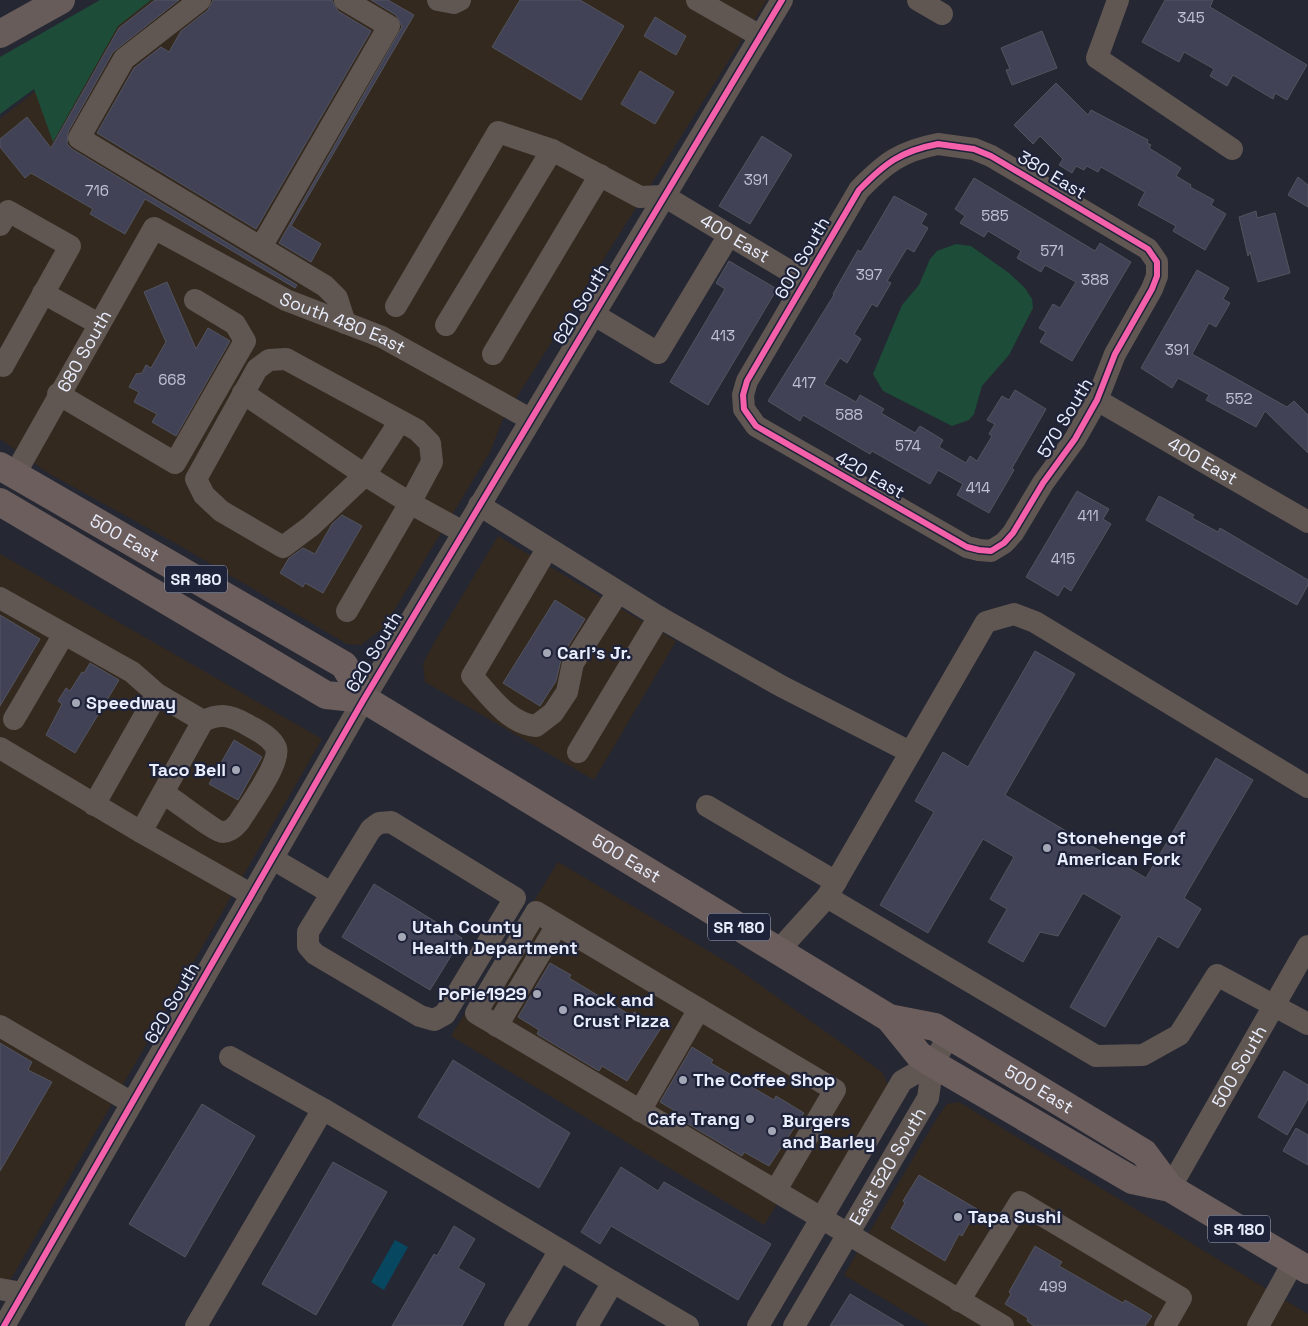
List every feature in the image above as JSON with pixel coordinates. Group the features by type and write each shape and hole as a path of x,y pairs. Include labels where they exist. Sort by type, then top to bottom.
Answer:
{"highway":[{"path":"0,34 61,0"}],"main road":[{"name":"500 East","path":"7,470 344,665 364,699"},
{"name":"500 East","path":"0,502 326,695 364,699 889,1018 919,1055 933,1064 1132,1180 1170,1188 1301,1266"},
{"name":"500 East","path":"889,1018 935,1027 1144,1153 1170,1188"}],"street":[{"path":"200,0 124,59 79,138 334,292 345,323"},
{"path":"261,247 389,26 345,0"},
{"path":"438,0 454,3 460,0"},
{"path":"697,0 760,36"},
{"name":"620 South","path":"4,1326 364,699 782,0"},
{"path":"918,0 942,14"},
{"path":"1118,0 1097,58 1232,149"},
{"path":"396,306 498,132 552,150 640,197 664,196"},
{"name":"380 East","path":"920,147 938,144 956,145 974,149 991,156 1148,249 1157,262"},
{"name":"600 South","path":"744,409 743,395 747,381 860,190 881,168 898,156 920,147"},
{"path":"446,325 552,150"},
{"path":"493,354 600,175"},
{"name":"400 East","path":"664,196 806,281"},
{"path":"0,225 8,211 70,246 3,366 0,364"},
{"name":"South 480 East","path":"154,228 286,300 382,337 530,419"},
{"name":"680 South","path":"7,470 58,394 154,228"},
{"path":"593,314 658,353 729,235"},
{"name":"570 South","path":"991,551 1004,543 1013,533 1097,400 1115,354 1152,289 1157,276 1157,262"},
{"path":"43,293 99,324"},
{"path":"58,394 176,464 245,341 235,324 194,300"},
{"path":"347,611 432,462 430,443 417,430 286,359 269,360 257,369 196,479 204,495 222,511 282,547 311,526 365,475 400,421"},
{"path":"243,393 365,475 410,503 463,532"},
{"name":"400 East","path":"1097,400 1308,522"},
{"name":"420 East","path":"744,409 756,426 837,474 967,547 991,551"},
{"path":"479,505 659,618 781,686 910,752"},
{"path":"547,549 472,676 505,710 519,721 536,726 544,722 567,692 573,663 618,592"},
{"path":"0,598 132,672 157,694 203,721"},
{"path":"778,951 832,890 986,622 1014,614 1035,622 1308,787"},
{"path":"578,752 659,618"},
{"path":"64,634 7,715 0,747 94,805 252,895"},
{"path":"94,805 157,694"},
{"path":"141,832 203,721 223,715 236,718 262,733 276,748 277,754 273,766 239,822 232,830 223,832 214,830 178,802 163,793"},
{"path":"707,806 832,890 1096,1056 1143,1055 1179,1035 1217,975 1308,1024"},
{"path":"391,822 515,898 445,1014 434,1020 420,1016 315,954 308,946 308,932 332,893 371,829 379,823 391,822"},
{"path":"273,859 332,893"},
{"path":"476,1013 536,912 835,1090 776,1190"},
{"path":"497,1026 522,984 552,922"},
{"name":"500 South","path":"1170,1188 1308,946"},
{"path":"453,1000 1003,1326"},
{"path":"640,1111 663,1070 694,1006"},
{"path":"0,1026 132,1103"},
{"path":"758,1326 902,1081 933,1064 950,1036"},
{"path":"230,1057 322,1109 688,1326"},
{"name":"East 520 South","path":"794,1326 928,1098 933,1064"},
{"path":"196,1326 322,1109"},
{"path":"959,1301 1020,1202 1181,1298 1165,1326"},
{"path":"515,1326 560,1250"},
{"path":"1258,1326 1301,1266"},
{"path":"587,1326 614,1282"},
{"path":"0,1289 22,1294"}],"shaded area":[{"path":"137,0 767,0 503,419 490,452 384,627 361,645 347,644 175,543 48,473 0,439 0,119 33,93 116,15"},
{"path":"498,536 676,641 594,780 425,682 423,664"},
{"path":"0,554 322,739 0,1298"},
{"path":"558,862 732,965 882,1072 889,1087 820,1205 788,1186 764,1225 451,1036"},
{"path":"959,1102 1308,1314 1308,1326 929,1326 844,1275 937,1118 947,1104"}],"green space":[{"path":"100,0 151,0 118,26 53,142 34,89 0,114 0,57"},
{"path":"956,244 971,246 1009,273 1025,288 1032,299 1033,308 1009,355 982,386 974,414 969,420 952,426 883,391 873,374 902,305 919,285 930,259 937,251"}],"water":[{"path":"395,1240 408,1247 384,1290 371,1282"}],"building":[{"path":"155,0 179,0 113,52 68,132 67,144 72,149 297,285 295,288 145,199 125,234 90,214 93,209 31,173 25,178 0,147 0,139 27,117 51,148 119,28"},
{"path":"213,0 332,0 338,11 371,31 256,229 97,133 134,68 161,47 169,52 181,31 208,10"},
{"path":"371,0 388,0 414,15 291,226 321,244 311,262 279,243 402,27 396,15"},
{"path":"520,0 580,0 624,26 581,100 492,47"},
{"path":"1165,0 1213,0 1210,7 1307,65 1287,100 1275,93 1273,99 1233,75 1227,86 1210,76 1214,69 1184,52 1179,62 1142,42"},
{"path":"655,17 686,36 676,55 644,36"},
{"path":"1042,31 1057,68 1012,85 1006,70 1010,69 1001,48"},
{"path":"640,71 674,92 655,124 621,104"},
{"path":"1056,83 1088,115 1091,110 1148,140 1147,143 1151,145 1149,148 1181,168 1176,176 1191,185 1190,187 1214,200 1211,205 1226,214 1205,250 1173,231 1176,226 1138,205 1145,192 1101,167 1098,172 1087,166 1084,170 1076,166 1072,173 1059,165 1063,159 1040,136 1033,144 1014,125"},
{"path":"762,136 792,155 750,224 719,206"},
{"path":"1298,177 1308,185 1308,207 1288,195"},
{"path":"974,178 1095,251 1100,243 1131,262 1072,361 1040,342 1046,332 1039,328 1053,304 1060,308 1076,282 1045,265 1041,272 1017,258 1021,251 988,231 984,237 960,223 965,216 955,209"},
{"path":"894,196 927,214 921,224 928,228 914,252 907,248 887,281 891,283 877,307 872,304 854,334 861,339 847,363 840,358 824,384 856,402 860,395 884,409 881,413 915,433 920,426 943,440 939,447 966,463 970,456 977,461 992,436 989,434 995,424 987,420 1002,396 1009,400 1015,390 1046,409 989,513 957,495 963,484 938,470 930,484 872,451 870,454 803,415 800,421 768,401 834,295 858,250 861,252"},
{"path":"1256,211 1257,218 1275,213 1290,273 1258,282 1250,252 1248,256 1239,217"},
{"path":"729,261 777,289 708,405 670,382 725,289 716,283"},
{"path":"1197,270 1229,288 1223,299 1230,303 1216,327 1209,323 1192,354 1287,407 1294,401 1308,415 1308,453 1265,411 1256,427 1206,400 1209,395 1178,378 1172,388 1141,368"},
{"path":"167,282 196,349 208,328 230,341 176,436 152,422 157,414 134,402 139,392 129,387 136,374 142,373 146,365 151,368 166,342 144,292"},
{"path":"1077,491 1109,509 1103,519 1111,524 1071,591 1064,586 1058,596 1026,577"},
{"path":"1159,496 1194,515 1192,518 1218,532 1220,528 1308,580 1308,585 1297,605 1146,520"},
{"path":"342,515 362,526 323,593 305,583 303,587 280,573 289,558 303,548 315,554 332,524"},
{"name":"Carl's Jr.","path":"555,600 585,619 562,656 556,681 540,706 503,683"},
{"path":"0,615 40,639 0,706"},
{"name":"Stonehenge of American Fork","path":"1035,651 1075,674 1005,795 1146,878 1216,758 1253,780 1184,898 1201,909 1178,948 1158,936 1105,1027 1070,1007 1122,916 1083,893 1058,936 1040,932 1023,962 988,942 1007,909 990,899 1014,857 983,839 928,933 880,905 934,812 915,801 943,752 968,767"},
{"path":"90,663 119,680 75,753 46,735 62,704 58,701 66,688 70,691"},
{"name":"Taco Bell","path":"234,740 262,757 238,800 209,784"},
{"name":"Utah County Health Department","path":"374,884 462,938 430,990 342,937"},
{"path":"550,963 571,975 569,978 632,1016 634,1012 661,1028 627,1081 602,1066 599,1071 537,1034 539,1030 518,1017"},
{"path":"0,1043 32,1062 28,1070 52,1082 0,1171"},
{"path":"692,1047 713,1060 711,1063 774,1100 776,1096 804,1113 769,1166 744,1152 742,1156 678,1118 680,1114 660,1102"},
{"path":"453,1060 570,1133 539,1188 418,1117"},
{"path":"1284,1071 1308,1085 1308,1099 1287,1135 1258,1117"},
{"path":"202,1104 255,1136 185,1257 129,1224"},
{"path":"1296,1128 1308,1135 1308,1165 1283,1151"},
{"path":"333,1162 387,1192 316,1315 262,1284"},
{"path":"621,1167 658,1191 664,1182 771,1244 738,1300 611,1226 600,1244 581,1232"},
{"path":"919,1175 977,1209 962,1236 959,1234 945,1261 891,1228 905,1203 903,1201"},
{"path":"454,1226 475,1239 458,1268 485,1284 462,1326 392,1326 434,1254 437,1256"},
{"path":"1035,1246 1062,1262 1059,1266 1123,1303 1125,1300 1152,1316 1145,1326 1034,1326 1027,1321 1028,1318 1005,1304 1011,1294 1009,1292"},
{"path":"850,1294 904,1326 830,1326"}],"cycle path":[{"path":"4,1326 364,699 782,0"},
{"path":"938,144 974,149 991,156 1148,249 1157,262 1157,276 1152,289 1115,354 1097,400 1075,439 1043,483 1013,533 1004,543 991,551 967,547 756,426 744,409 743,395 747,381 859,190 877,172 894,160 914,150 938,144"}],"place":[{"name":"Carl's Jr.","path":"547,653"},
{"name":"Speedway","path":"76,703"},
{"name":"Taco Bell","path":"236,770"},
{"name":"Stonehenge of American Fork","path":"1047,848"},
{"name":"Utah County Health Department","path":"402,937"},
{"name":"PoPie1929","path":"537,994"},
{"name":"Rock and Crust Pizza","path":"563,1010"},
{"name":"The Coffee Shop","path":"683,1080"},
{"name":"Cafe Trang","path":"750,1119"},
{"name":"Burgers and Barley","path":"772,1131"},
{"name":"Tapa Sushi","path":"958,1217"}]}
